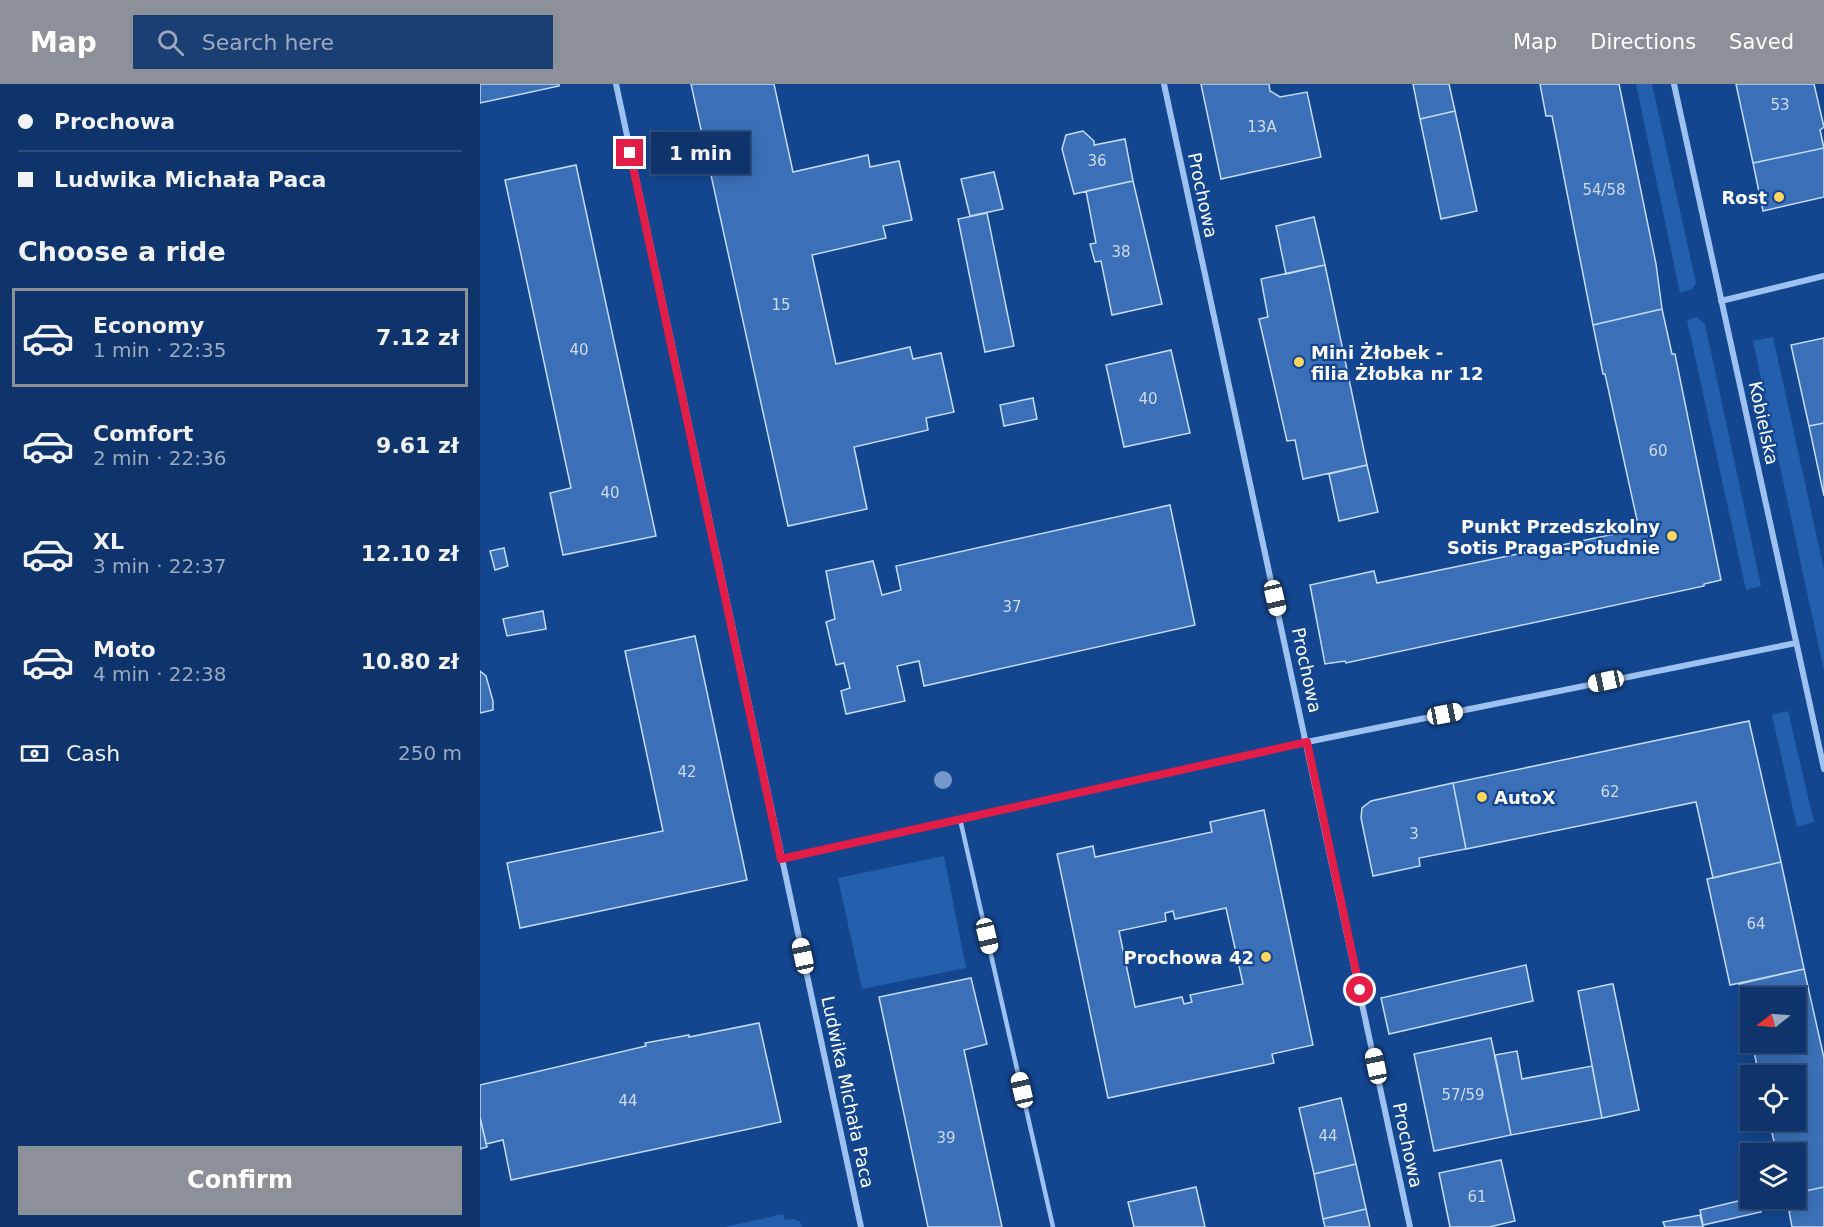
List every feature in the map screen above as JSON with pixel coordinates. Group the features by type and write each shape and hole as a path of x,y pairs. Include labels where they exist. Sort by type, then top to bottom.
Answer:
{"street":[{"name":"Ludwika Michała Paca","path":"615,84 861,1227"},
{"name":"Prochowa","path":"1164,84 1410,1227"},
{"name":"Kobielska","path":"1674,84 1824,769"},
{"path":"1721,301 1824,276"},
{"path":"781,859 1307,742 1796,643"}],"lane":[{"path":"960,819 1053,1227"}],"shaded area":[{"path":"1636,84 1652,84 1696,283 1692,289 1680,293"},
{"path":"1697,317 1705,324 1761,586 1746,590 1687,320"},
{"path":"1773,337 1824,570 1824,671 1753,341"},
{"path":"1788,711 1814,822 1797,827 1772,715"},
{"path":"944,856 966,968 862,989 838,878"},
{"path":"783,1214 785,1220 794,1219 800,1222 802,1227 724,1227"}],"building":[{"path":"480,84 559,84 559,86 480,103"},
{"path":"691,84 774,84 793,172 868,155 870,167 899,161 912,220 883,226 886,238 812,255 836,364 910,347 913,359 941,353 954,412 926,418 928,430 854,447 867,509 788,526"},
{"path":"1201,84 1269,84 1270,91 1280,97 1307,92 1321,157 1221,179"},
{"path":"1413,84 1449,84 1455,111 1420,119"},
{"path":"1540,84 1619,84 1656,264 1662,309 1593,325 1552,116 1546,116"},
{"path":"1736,84 1814,84 1824,127 1820,130 1824,148 1753,163"},
{"path":"1455,111 1477,211 1441,219 1420,119"},
{"path":"1083,131 1094,141 1094,145 1125,139 1133,181 1074,194 1062,149 1066,135"},
{"path":"1824,148 1824,197 1763,211 1753,163"},
{"path":"576,165 656,536 563,555 550,493 571,488 505,180"},
{"path":"994,172 1003,209 970,216 961,179"},
{"path":"1133,181 1162,304 1112,315 1101,261 1095,262 1090,244 1096,243 1086,191"},
{"path":"987,213 1014,346 985,352 958,219"},
{"path":"1314,217 1325,265 1286,274 1276,226"},
{"path":"1325,265 1367,465 1303,479 1295,440 1287,441 1259,319 1268,317 1261,279"},
{"path":"1662,309 1672,354 1675,354 1721,580 1704,584 1704,586 1346,663 1345,661 1325,664 1310,585 1374,571 1377,583 1639,529 1593,325"},
{"path":"1824,338 1824,423 1809,426 1791,345"},
{"path":"1171,350 1190,433 1124,447 1106,365"},
{"path":"1033,398 1037,419 1004,426 1000,405"},
{"path":"1824,423 1824,496 1809,426"},
{"path":"1367,465 1378,512 1339,521 1329,474"},
{"path":"1170,505 1195,625 924,686 919,661 897,666 905,701 846,714 841,691 850,688 844,663 836,665 826,622 835,619 826,571 873,561 882,595 901,590 896,566"},
{"path":"504,548 508,566 495,570 490,551"},
{"path":"543,611 546,629 507,636 503,619"},
{"path":"695,636 747,880 520,928 507,863 663,831 625,651"},
{"path":"480,671 486,676 493,701 493,710 480,713"},
{"path":"1749,721 1781,862 1713,878 1696,802 1466,849 1453,783"},
{"path":"1453,783 1466,849 1419,858 1420,866 1373,876 1361,818 1362,808 1371,801"},
{"name":"Prochowa 42","path":"1264,810 1313,1045 1272,1054 1274,1063 1108,1098 1057,854 1093,846 1095,857 1212,832 1210,822","holes":["1226,908 1243,984 1190,995 1192,1002 1184,1004 1182,997 1135,1007 1119,931 1166,921 1165,913 1173,911 1175,919"]},
{"path":"1781,862 1804,969 1730,985 1707,879"},
{"path":"1526,965 1533,1001 1389,1034 1381,998"},
{"path":"1804,969 1824,1058 1824,1187 1806,1191 1806,1143 1774,1143 1772,1131 1806,1131 1806,1065 1757,1065 1754,1053 1806,1053 1806,987 1740,989 1739,984"},
{"path":"971,978 987,1044 964,1050 1002,1227 928,1227 879,997"},
{"path":"1613,984 1639,1110 1602,1118 1578,991"},
{"path":"759,1023 781,1122 511,1180 503,1140 486,1144 480,1117 480,1085 646,1046 645,1043"},
{"path":"1491,1038 1511,1135 1434,1151 1414,1054"},
{"path":"1517,1051 1522,1079 1592,1066 1602,1118 1511,1135 1495,1055"},
{"path":"1341,1098 1356,1164 1314,1174 1299,1108"},
{"path":"480,1117 487,1147 480,1149"},
{"path":"1501,1160 1515,1221 1489,1227 1450,1227 1439,1173"},
{"path":"1356,1164 1366,1209 1323,1219 1314,1174"},
{"path":"1196,1187 1205,1227 1134,1227 1128,1202"},
{"path":"1824,1187 1824,1227 1792,1227 1789,1211 1806,1209 1806,1191"},
{"path":"1740,1201 1740,1209 1760,1209 1761,1212 1703,1225 1700,1210"},
{"path":"1366,1209 1370,1227 1325,1227 1323,1219"},
{"path":"1700,1215 1703,1227 1665,1227 1663,1222"}],"place":[{"name":"Rost","path":"1779,197"},
{"name":"Mini Żłobek - filia Żłobka nr 12","path":"1299,362"},
{"name":"Punkt Przedszkolny Sotis Praga-Południe","path":"1672,536"},
{"name":"AutoX","path":"1482,797"},
{"name":"Prochowa 42","path":"1266,957"}],"route":[{"path":"630,153 781,859 1307,742 1360,990"}]}
